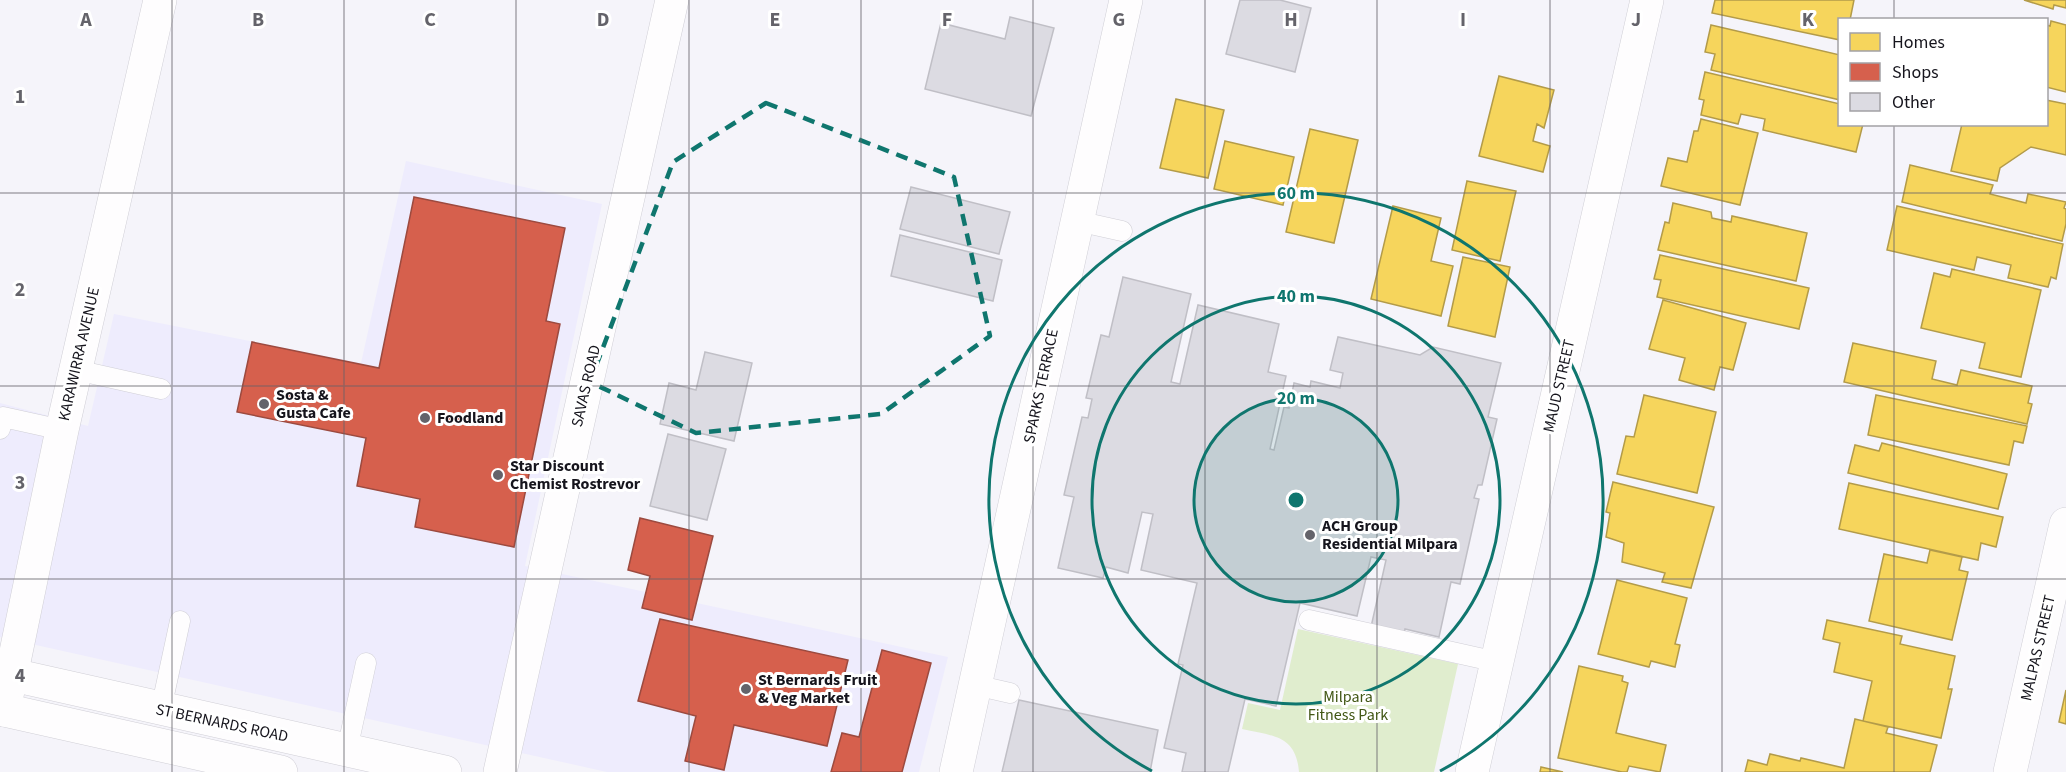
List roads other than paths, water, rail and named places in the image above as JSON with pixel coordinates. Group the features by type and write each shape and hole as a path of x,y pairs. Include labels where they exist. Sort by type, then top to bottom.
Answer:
{"street":[{"name":"KARAWIRRA AVENUE","path":"2,710 6,673 160,0"},
{"name":"SAVAS ROAD","path":"500,772 672,0"},
{"name":"SPARKS TERRACE","path":"956,772 1126,0"},
{"name":"MAUD STREET","path":"1472,772 1647,0"},
{"name":"MALPAS STREET","path":"2010,772 2061,569 2066,524"},
{"name":"ST BERNARDS ROAD","path":"6,673 161,710 445,772"},
{"name":"ST BERNARDS ROAD","path":"2,710 281,772"}],"lane":[{"path":"1077,221 1122,231"},
{"path":"76,370 161,389"},
{"path":"0,429 3,417 62,430"},
{"path":"1308,620 1497,662"},
{"path":"161,710 180,621"},
{"path":"346,750 366,663"},
{"path":"975,685 1010,693"}],"place":[{"name":"Sosta & Gusta Cafe","path":"264,404"},
{"name":"Foodland","path":"425,418"},
{"name":"Star Discount Chemist Rostrevor","path":"498,475"},
{"name":"ACH Group Residential Milpara","path":"1310,535"},
{"name":"St Bernards Fruit & Veg Market","path":"746,689"}],"park label":[{"name":"Milpara Fitness Park","path":"1348,706"}]}
